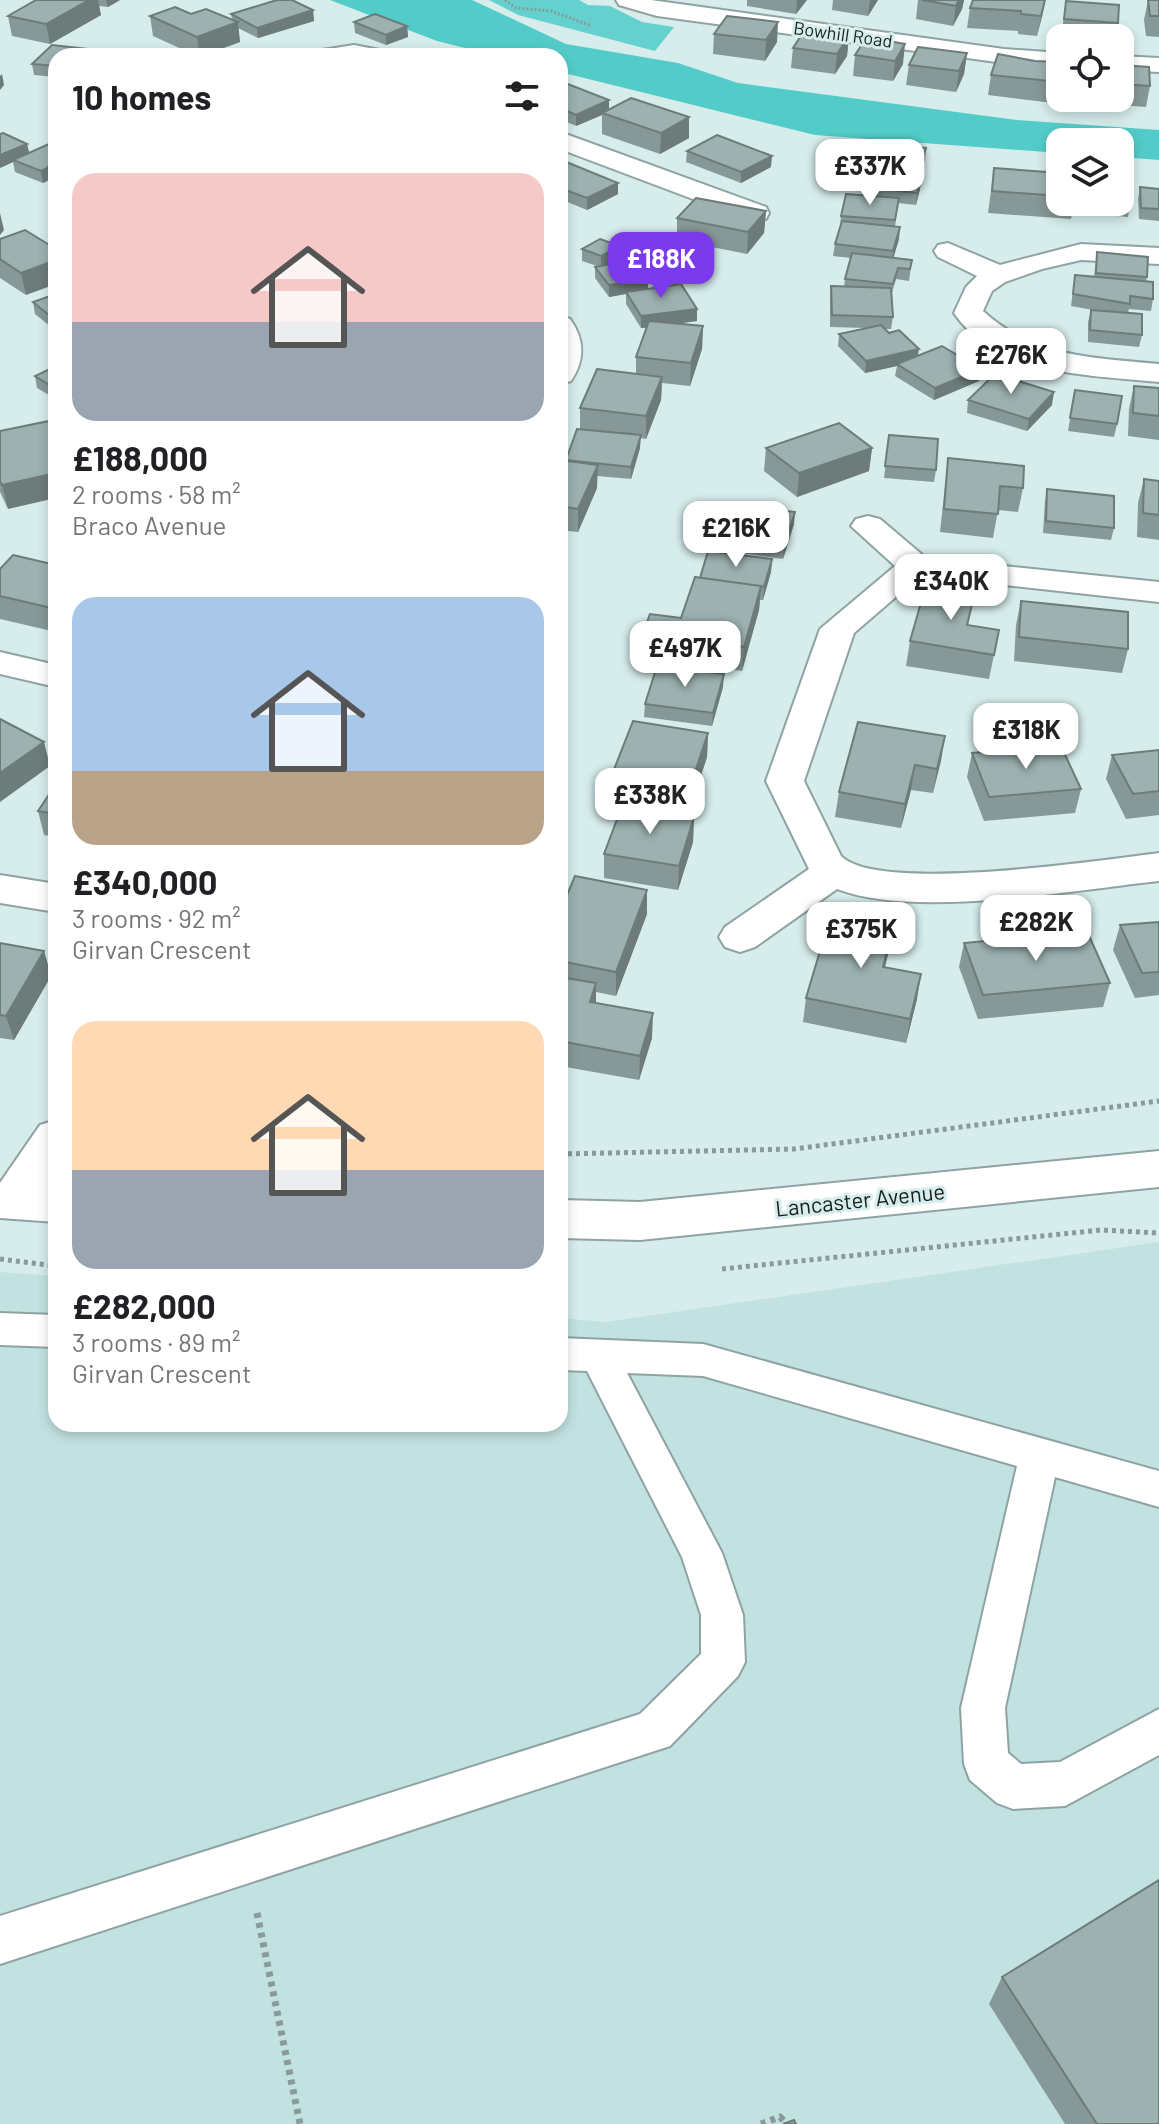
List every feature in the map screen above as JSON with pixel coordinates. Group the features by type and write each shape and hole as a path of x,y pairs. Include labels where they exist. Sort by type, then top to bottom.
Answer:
{"street":[{"name":"Bowhill Road","path":"627,0 657,9 1046,59"},
{"path":"1134,64 1159,65"},
{"path":"568,143 756,213"},
{"path":"658,202 686,186"},
{"path":"948,251 999,275"},
{"path":"1159,256 1081,252 1034,262 999,275 980,287 968,313 984,331 1010,348 1043,360 1159,373"},
{"path":"568,340 568,362"},
{"path":"868,526 918,568"},
{"path":"1159,592 942,568 918,568 900,576 838,629 785,781 822,858 833,872 874,885 925,889 1159,867"},
{"path":"0,663 48,674"},
{"path":"740,937 833,872"},
{"path":"0,889 48,897"},
{"path":"23,1201 48,1153"},
{"name":"Lancaster Avenue","path":"568,1219 640,1221 1159,1169"}],"lane":[{"path":"0,1329 48,1331"},
{"path":"579,1354 703,1360 1159,1489"},
{"path":"0,1940 654,1731 723,1662 722,1615 701,1553 579,1354"},
{"path":"1039,1456 983,1708 986,1764 1013,1787 1065,1784 1159,1731"}],"path":[{"path":"505,0 516,8 551,11 593,26 629,24 657,9"},
{"path":"568,1154 794,1149 1159,1101"},
{"path":"0,1259 48,1265"},
{"path":"247,1861 300,2124"},
{"path":"761,2124 780,2117 787,2124"}],"shaded area":[{"path":"330,0 472,0 566,44 678,63 738,83 1017,120 1131,128 1046,128 1046,152 815,135 568,74 568,48 465,48 437,41"},
{"path":"489,0 579,0 588,5 610,6 642,22 674,27 655,51 518,15"},
{"path":"1134,128 1159,130 1159,160 1134,158"},
{"path":"1159,1242 1159,2124 0,2124 0,1272 48,1275 48,1432 568,1432 568,1319 605,1322"}],"building":[{"path":"36,0 89,0 46,24 8,16"},
{"path":"277,0 292,0 313,10 257,28 231,14"},
{"path":"922,0 959,0 956,6"},
{"path":"973,0 1045,0 1041,16 1021,14 1021,11 970,8"},
{"path":"1148,0 1159,0 1159,16 1150,16"},
{"path":"1066,1 1119,5 1118,23 1064,19"},
{"path":"175,7 191,14 206,9 238,22 197,37 150,16"},
{"path":"375,14 407,26 386,35 354,22"},
{"path":"727,16 778,22 766,40 714,34"},
{"path":"804,31 849,36 837,54 793,48"},
{"path":"867,37 905,44 895,61 855,55"},
{"path":"52,45 79,48 49,48"},
{"path":"918,47 967,53 959,71 909,65"},
{"path":"48,49 48,65 32,64"},
{"path":"998,54 1046,61 1046,81 991,75"},
{"path":"1134,66 1149,67 1150,86 1134,85"},
{"path":"568,84 609,100 576,115 568,112"},
{"path":"631,98 689,117 661,133 602,113"},
{"path":"0,134 27,144 0,155"},
{"path":"717,135 772,156 741,172 687,151"},
{"path":"871,143 926,148 919,170 864,164"},
{"path":"48,144 48,168 41,171 13,160"},
{"path":"568,163 618,183 587,198 568,191"},
{"path":"994,168 1046,172 1046,195 992,191"},
{"path":"869,172 922,177 917,193 863,187"},
{"path":"1140,187 1159,189 1159,209 1141,208"},
{"path":"846,194 899,198 895,220 841,216"},
{"path":"696,198 766,211 748,232 677,218"},
{"path":"842,221 900,227 893,251 835,244"},
{"path":"25,230 48,244 48,263 21,273 0,259 0,239"},
{"path":"600,239 619,246 601,256 582,249"},
{"path":"1097,252 1148,257 1147,277 1096,273"},
{"path":"852,253 912,260 910,269 898,268 893,284 845,279"},
{"path":"634,260 648,279 609,285 595,267"},
{"path":"1075,275 1153,282 1153,299 1130,296 1130,304 1073,294"},
{"path":"681,284 697,309 641,316 626,292"},
{"path":"831,286 891,288 893,317 832,315"},
{"path":"48,297 48,314 33,302"},
{"path":"1091,310 1142,314 1142,335 1090,330"},
{"path":"649,321 703,326 691,363 636,357"},
{"path":"881,325 889,333 899,330 919,349 866,361 839,334"},
{"path":"942,346 981,369 935,388 897,364"},
{"path":"597,369 662,377 646,416 580,408"},
{"path":"48,370 48,384 35,376"},
{"path":"995,374 1054,392 1029,419 968,400"},
{"path":"1134,386 1159,388 1159,416 1133,413"},
{"path":"1075,390 1122,396 1117,424 1070,418"},
{"path":"48,421 48,475 2,485 0,431"},
{"path":"839,423 872,448 799,473 766,448"},
{"path":"577,429 641,435 631,467 568,460"},
{"path":"889,435 938,439 936,470 885,466"},
{"path":"948,458 1024,466 1023,488 1000,486 998,514 944,509"},
{"path":"568,461 598,465 578,509 568,507"},
{"path":"1144,479 1159,481 1159,515 1143,513"},
{"path":"1047,489 1114,496 1114,528 1046,521"},
{"path":"733,504 795,512 784,547 721,538"},
{"path":"708,551 772,559 764,587 700,578"},
{"path":"13,555 48,563 48,607 0,596 0,569"},
{"path":"695,577 761,586 744,647 643,633 650,614 681,618"},
{"path":"926,585 975,592 967,625 999,630 994,655 910,641"},
{"path":"1021,601 1128,612 1128,649 1019,637"},
{"path":"657,666 724,674 713,713 645,704"},
{"path":"0,719 44,742 0,773"},
{"path":"633,721 708,733 691,784 613,772"},
{"path":"858,722 945,736 937,769 915,765 905,804 839,792"},
{"path":"1061,746 1081,789 989,797 972,753"},
{"path":"1159,750 1159,791 1133,794 1112,755"},
{"path":"48,796 48,813 38,811"},
{"path":"622,806 694,817 679,866 604,854"},
{"path":"575,876 647,890 616,972 568,963 568,893"},
{"path":"831,914 893,926 883,967 921,974 910,1019 806,998"},
{"path":"1159,922 1159,972 1142,973 1120,925"},
{"path":"1087,931 1110,983 983,995 964,943"},
{"path":"0,943 44,951 6,1016 0,1015"},
{"path":"568,978 596,983 590,1002 653,1013 640,1056 568,1042"},
{"path":"1159,1880 1159,2124 1097,2124 1002,1977"}]}
